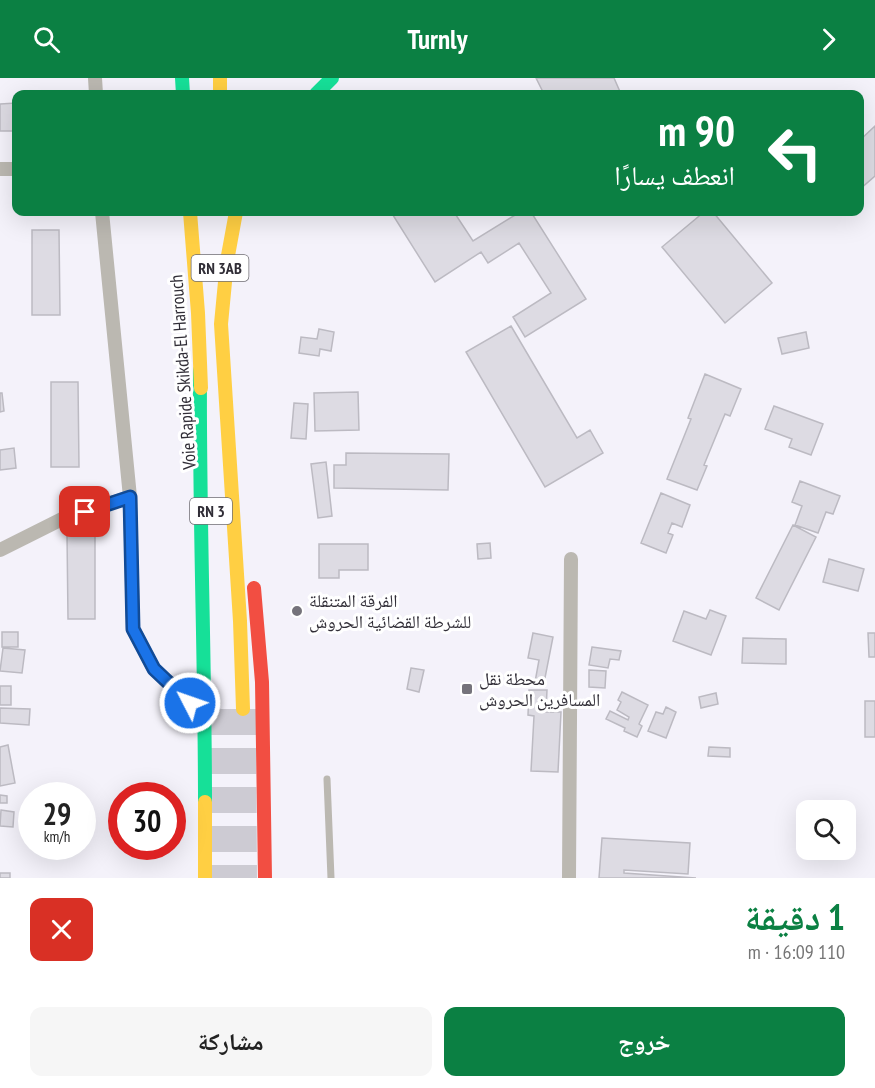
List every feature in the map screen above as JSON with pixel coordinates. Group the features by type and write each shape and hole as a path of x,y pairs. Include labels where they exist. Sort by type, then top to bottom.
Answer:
{"highway":[{"path":"320,90 332,78"},
{"name":"Voie Rapide Skikda-El Harrouch","path":"190,216 216,591"},
{"name":"RN 3AB","path":"197,216 198,313"},
{"name":"RN 3","path":"235,216 227,261 221,324 240,621 243,709"},
{"name":"RN 3AB","path":"220,221 221,324"},
{"path":"200,370 199,479 205,708 205,878"},
{"path":"226,418 250,560"},
{"path":"253,579 262,682 265,878"}],"street":[{"path":"102,216 130,497 133,629 154,669 190,703 205,708"},
{"path":"0,550 62,519 130,497"},
{"path":"568,878 571,558"}],"lane":[{"path":"327,779 331,878"}],"building":[{"path":"536,78 614,78 619,90 542,90"},
{"path":"12,103 12,131 0,131 0,104"},
{"path":"875,126 875,176 864,186 864,136"},
{"path":"394,216 457,216 473,241 514,216 534,216 586,299 525,337 513,317 551,293 519,243 488,263 481,252 435,282"},
{"path":"699,216 716,216 772,283 725,323 662,247"},
{"path":"32,230 59,230 60,315 32,315"},
{"path":"511,326 577,438 590,430 603,453 545,487 466,352"},
{"path":"319,329 334,332 331,351 320,349 319,356 299,353 301,337 317,339"},
{"path":"806,332 809,348 782,354 778,338"},
{"path":"705,374 741,389 730,416 725,414 704,465 707,466 697,490 667,479 691,419 688,418"},
{"path":"51,382 78,382 79,467 51,467"},
{"path":"358,392 359,430 315,431 314,393"},
{"path":"0,393 2,393 4,411 0,412"},
{"path":"294,403 308,404 306,439 291,438"},
{"path":"774,406 823,424 811,455 789,447 792,439 765,429"},
{"path":"14,448 16,468 0,470 0,450"},
{"path":"346,453 449,454 448,490 334,488 334,465 346,465"},
{"path":"326,462 332,516 318,518 311,464"},
{"path":"800,481 840,496 833,514 826,512 818,533 795,525 802,506 792,502"},
{"path":"661,493 690,505 682,527 672,523 668,533 673,535 666,553 641,543"},
{"path":"793,525 816,537 779,610 756,598"},
{"path":"67,534 95,534 95,619 68,619"},
{"path":"490,543 491,558 478,559 477,544"},
{"path":"319,544 368,544 368,570 339,570 339,578 319,578"},
{"path":"829,559 864,569 858,591 823,582"},
{"path":"710,610 726,616 711,655 673,641 684,611 706,619"},
{"path":"2,632 18,632 18,647 2,647"},
{"path":"533,633 553,637 544,683 535,682 539,660 528,658"},
{"path":"868,633 875,633 875,657 869,657"},
{"path":"743,638 786,639 786,664 742,663"},
{"path":"592,647 621,651 619,660 610,659 608,668 589,665"},
{"path":"3,648 25,650 22,673 0,671"},
{"path":"411,668 424,670 419,692 407,689"},
{"path":"589,670 606,671 605,688 589,687"},
{"path":"0,686 11,686 11,705 0,705"},
{"path":"529,690 547,690 546,712 561,712 558,772 531,771 534,716 528,715"},
{"path":"622,692 648,705 639,724 642,726 637,737 606,719 610,711 628,720 629,717 617,710"},
{"path":"716,693 718,704 701,708 699,697"},
{"path":"865,701 875,701 875,737 865,737"},
{"path":"666,707 676,712 666,738 648,731 656,712 663,714"},
{"path":"0,708 30,709 29,725 0,723"},
{"path":"8,745 15,783 0,786 0,747"},
{"path":"709,747 730,748 730,757 708,756"},
{"path":"0,795 7,796 7,803 0,803"},
{"path":"1,810 14,812 13,827 0,826"},
{"path":"602,838 690,843 688,874 624,870 624,873 696,878 599,878"},
{"path":"0,873 10,873 10,878 0,878"}],"tunnel":[{"path":"220,709 221,878"},
{"path":"243,709 244,878"}],"traffic: fast":[{"path":"182,78 183,90"},
{"path":"320,90 332,78"},
{"path":"200,370 205,802"}],"traffic: slow":[{"path":"220,78 220,90"},
{"path":"190,216 201,388"},
{"path":"235,216 227,261 221,324 240,621 243,709"},
{"path":"205,802 205,878"}],"traffic: jam":[{"path":"254,588 262,682 265,878"}],"place":[{"name":"الفرقة المتنقلة للشرطة القضائية الحروش","path":"297,611"},
{"name":"محطة نقل المسافرين الحروش","path":"467,689"}],"route":[{"path":"85,512 130,497 133,629 154,669 190,703"}]}
